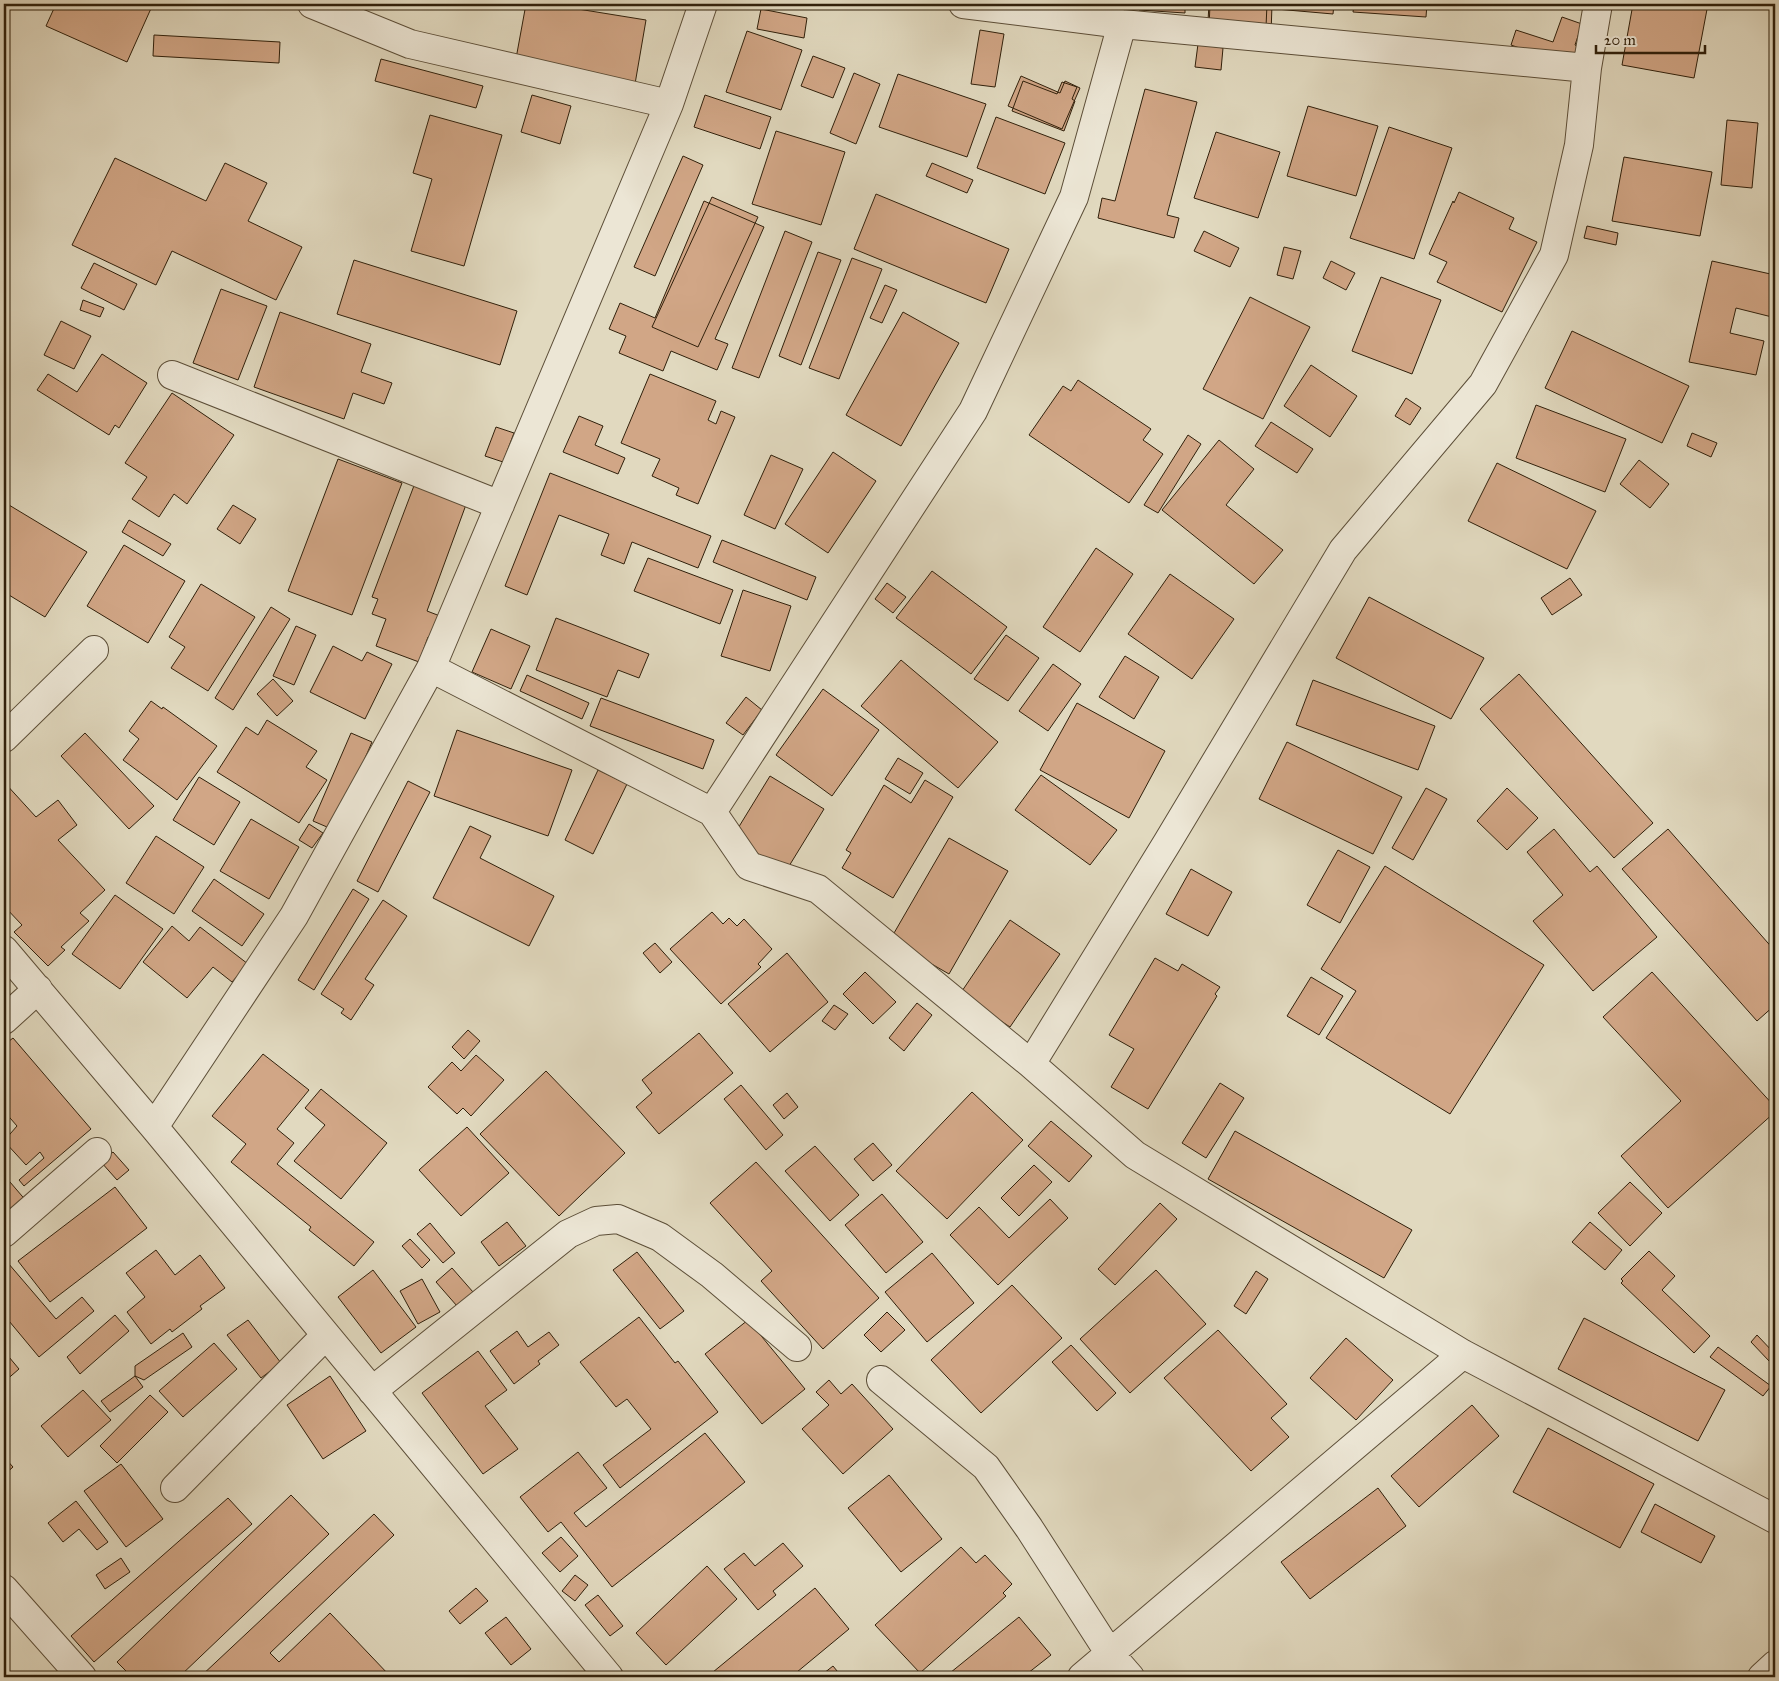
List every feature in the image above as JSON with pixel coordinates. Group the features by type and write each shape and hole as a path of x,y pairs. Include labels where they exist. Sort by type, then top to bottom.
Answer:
{"street":[{"path":"312,4 341,9 410,44 669,104"},
{"path":"154,1127 294,916 431,668 669,104 703,4"},
{"path":"963,4 1122,24 1587,68"},
{"path":"1031,1064 1167,843 1343,550 1483,384 1554,255 1579,145 1587,68 1598,4"},
{"path":"712,812 973,411 1074,197 1122,24"},
{"path":"172,376 500,505"},
{"path":"4,738 94,650"},
{"path":"431,668 712,812 748,866 818,889 1031,1064 1135,1155 1463,1354 1775,1519"},
{"path":"4,950 154,1127 609,1677"},
{"path":"4,1020 38,989"},
{"path":"4,1233 97,1152"},
{"path":"372,1391 568,1234 596,1221 618,1219 660,1237 712,1275 797,1347"},
{"path":"175,1488 326,1335"},
{"path":"1082,1677 1463,1354"},
{"path":"881,1380 986,1467 1029,1528 1110,1654 1130,1677"},
{"path":"4,1589 82,1677"},
{"path":"1762,1677 1775,1666"}],"building":[{"path":"56,4 153,4 127,62 46,26"},
{"path":"526,4 547,4 646,20 635,84 515,64"},
{"path":"1087,4 1109,4 1109,10 1087,8"},
{"path":"1090,4 1118,4 1118,12 1089,11"},
{"path":"1139,4 1185,4 1185,13 1139,10"},
{"path":"1209,4 1272,4 1271,35 1208,21"},
{"path":"1210,4 1267,4 1266,27 1209,28"},
{"path":"1276,4 1334,4 1333,14 1276,9"},
{"path":"1354,4 1427,4 1426,17 1353,12"},
{"path":"1633,4 1708,4 1694,78 1622,65"},
{"path":"761,9 807,18 804,38 757,29"},
{"path":"1562,17 1582,24 1575,45 1578,47 1572,62 1545,57 1511,45 1516,30 1553,42"},
{"path":"980,30 1004,34 995,87 971,84"},
{"path":"747,31 802,50 781,110 726,92"},
{"path":"154,35 280,42 279,63 153,56"},
{"path":"1198,44 1223,48 1221,70 1195,67"},
{"path":"813,56 845,68 833,98 801,86"},
{"path":"381,59 483,86 476,108 375,81"},
{"path":"854,73 880,84 856,144 830,133"},
{"path":"898,74 986,104 967,157 879,127"},
{"path":"1021,76 1060,93 1065,81 1080,88 1062,129 1008,106"},
{"path":"1023,81 1057,94 1062,82 1077,87 1072,99 1075,101 1064,131 1012,111"},
{"path":"1145,89 1197,102 1167,215 1179,218 1174,238 1098,218 1102,198 1115,201"},
{"path":"532,95 571,106 560,144 521,132"},
{"path":"705,95 771,117 760,149 694,127"},
{"path":"1308,106 1378,126 1356,196 1287,176"},
{"path":"430,115 502,135 464,266 411,251 432,179 413,173"},
{"path":"996,117 1065,143 1045,194 977,168"},
{"path":"1727,120 1758,123 1752,188 1721,185"},
{"path":"1389,127 1452,148 1414,259 1350,238"},
{"path":"776,131 845,152 821,225 752,204"},
{"path":"1216,132 1280,152 1258,218 1194,198"},
{"path":"683,156 703,165 655,276 634,267"},
{"path":"1624,157 1712,172 1700,236 1612,221"},
{"path":"115,158 206,201 225,163 267,183 248,221 302,247 276,300 172,251 156,285 72,245"},
{"path":"932,163 973,180 967,193 926,176"},
{"path":"1459,192 1514,218 1509,229 1537,242 1502,312 1437,282 1447,262 1429,254"},
{"path":"876,194 1009,249 986,303 854,249"},
{"path":"712,197 758,217 698,347 652,327"},
{"path":"704,201 764,227 715,339 728,344 717,370 671,351 663,371 619,353 626,336 609,329 620,303 655,318"},
{"path":"1587,226 1618,233 1616,245 1584,238"},
{"path":"785,231 812,242 759,378 732,368"},
{"path":"1204,231 1239,248 1230,267 1194,251"},
{"path":"1284,247 1301,251 1293,279 1277,275"},
{"path":"818,252 841,260 801,365 779,356"},
{"path":"852,258 882,269 839,379 809,368"},
{"path":"354,260 517,311 500,365 337,314"},
{"path":"1331,261 1355,273 1346,290 1323,278"},
{"path":"1712,261 1775,275 1775,300 1772,317 1736,308 1730,333 1764,341 1756,375 1689,362"},
{"path":"94,263 137,284 124,310 81,288"},
{"path":"1381,277 1441,300 1412,374 1352,351"},
{"path":"885,285 897,290 882,323 870,318"},
{"path":"221,289 267,306 238,380 193,363"},
{"path":"1250,297 1310,327 1263,419 1203,389"},
{"path":"83,300 104,308 100,317 80,310"},
{"path":"280,312 371,344 361,372 392,383 384,404 353,393 344,419 254,387"},
{"path":"903,312 959,343 901,446 846,415"},
{"path":"61,321 91,336 74,369 44,355"},
{"path":"1572,331 1689,386 1662,443 1545,388"},
{"path":"102,354 147,383 119,428 115,425 109,435 37,390 48,374 77,392"},
{"path":"1311,365 1357,396 1330,437 1284,406"},
{"path":"650,374 716,401 708,420 716,424 721,411 735,417 698,504 676,495 679,488 652,476 660,459 621,443"},
{"path":"1078,380 1151,429 1143,440 1163,454 1129,503 1029,435 1063,386 1071,391"},
{"path":"172,393 234,435 187,504 174,494 159,517 132,499 147,477 125,463"},
{"path":"1406,398 1421,408 1410,425 1395,416"},
{"path":"1536,405 1626,439 1605,492 1516,458"},
{"path":"579,416 603,426 595,445 625,458 618,474 563,452"},
{"path":"1271,422 1313,449 1297,473 1255,446"},
{"path":"496,427 514,433 503,462 485,456"},
{"path":"1692,433 1717,443 1711,457 1687,446"},
{"path":"1188,435 1201,444 1158,513 1144,505"},
{"path":"1219,440 1254,469 1226,505 1283,550 1254,584 1162,510"},
{"path":"833,452 876,481 828,553 785,524"},
{"path":"771,455 803,469 775,529 744,515"},
{"path":"338,459 402,483 352,615 288,591"},
{"path":"1639,460 1669,484 1650,508 1620,484"},
{"path":"1497,463 1596,511 1567,569 1468,521"},
{"path":"550,473 711,536 698,568 632,542 624,564 601,555 609,534 559,515 527,595 505,586"},
{"path":"415,483 467,502 427,611 440,616 432,638 428,637 419,662 376,646 386,619 372,614 378,599 372,597"},
{"path":"4,502 87,552 45,617 4,592"},
{"path":"233,505 256,519 240,544 217,529"},
{"path":"129,520 171,544 163,556 122,532"},
{"path":"722,540 816,577 807,600 713,562"},
{"path":"124,545 185,581 148,643 87,606"},
{"path":"1096,548 1133,574 1080,652 1043,627"},
{"path":"648,558 733,590 720,624 634,591"},
{"path":"932,571 1007,627 971,674 896,618"},
{"path":"1170,574 1234,619 1192,679 1128,634"},
{"path":"1570,578 1582,595 1552,615 1541,598"},
{"path":"887,583 906,597 893,613 875,599"},
{"path":"201,584 255,617 208,691 171,668 185,647 169,637"},
{"path":"743,590 791,606 770,671 721,656"},
{"path":"1369,597 1484,658 1451,719 1336,658"},
{"path":"271,607 290,619 233,710 215,698"},
{"path":"556,618 649,654 639,678 618,670 607,697 536,670"},
{"path":"296,626 316,635 294,685 273,676"},
{"path":"491,629 530,646 511,689 472,672"},
{"path":"1006,635 1039,658 1008,701 974,679"},
{"path":"333,646 362,661 367,652 392,664 365,719 310,692"},
{"path":"1125,656 1159,677 1134,719 1099,697"},
{"path":"901,660 998,742 958,788 861,706"},
{"path":"1053,664 1081,684 1048,731 1019,711"},
{"path":"1519,674 1653,823 1614,858 1480,709"},
{"path":"527,675 589,703 582,719 520,691"},
{"path":"273,679 293,701 277,716 257,694"},
{"path":"1313,680 1435,726 1418,770 1296,725"},
{"path":"823,689 879,730 832,796 776,755"},
{"path":"746,697 762,710 743,735 726,723"},
{"path":"601,698 714,740 703,769 590,726"},
{"path":"151,701 162,709 163,707 217,746 177,800 123,760 139,739 129,731"},
{"path":"1077,703 1165,751 1129,818 1040,770"},
{"path":"267,720 317,751 306,767 327,780 299,823 217,772 246,727 258,735"},
{"path":"457,730 572,770 548,836 434,796"},
{"path":"85,733 154,806 129,829 61,756"},
{"path":"351,733 372,742 334,830 313,821"},
{"path":"1287,742 1402,797 1373,854 1259,799"},
{"path":"898,758 923,773 910,794 885,779"},
{"path":"598,770 627,784 593,854 565,840"},
{"path":"1041,775 1117,830 1090,865 1015,810"},
{"path":"770,776 824,809 786,871 732,838"},
{"path":"199,777 240,802 214,845 173,820"},
{"path":"925,780 953,797 893,898 842,868 851,853 846,850 884,785 911,803"},
{"path":"408,781 430,792 378,892 357,881"},
{"path":"4,782 36,817 58,800 77,825 58,840 105,890 80,913 89,921 61,947 65,950 48,966 14,932 22,925 4,906"},
{"path":"1426,788 1447,799 1413,860 1392,848"},
{"path":"1507,788 1538,818 1507,850 1477,821"},
{"path":"251,819 299,847 269,899 220,871"},
{"path":"309,824 323,833 312,848 299,840"},
{"path":"470,826 491,836 480,858 554,896 529,946 433,898"},
{"path":"1554,829 1590,872 1597,866 1657,937 1593,991 1533,921 1563,895 1527,852"},
{"path":"1668,829 1775,951 1775,1005 1757,1021 1622,869"},
{"path":"156,836 204,867 174,914 126,883"},
{"path":"949,838 1008,871 949,974 890,940"},
{"path":"1338,850 1370,867 1340,923 1307,905"},
{"path":"1385,866 1544,965 1450,1114 1326,1038 1356,991 1321,969"},
{"path":"1191,869 1232,892 1208,936 1166,914"},
{"path":"214,879 264,914 242,946 192,911"},
{"path":"353,889 369,899 314,990 298,980"},
{"path":"115,895 163,929 120,989 72,954"},
{"path":"383,900 407,916 365,979 374,985 351,1020 341,1013 344,1009 321,994"},
{"path":"712,912 723,924 729,918 737,926 744,919 772,949 758,964 761,967 721,1004 670,949"},
{"path":"1010,920 1060,954 1010,1027 960,994"},
{"path":"172,926 189,941 200,927 248,964 232,982 213,967 187,998 143,962"},
{"path":"655,943 672,962 660,973 643,953"},
{"path":"787,953 828,1002 770,1052 728,1004"},
{"path":"1155,958 1178,971 1182,964 1220,987 1215,994 1217,996 1148,1109 1111,1087 1134,1049 1109,1035"},
{"path":"865,972 896,1002 873,1024 843,994"},
{"path":"1652,972 1775,1107 1775,1112 1668,1208 1621,1156 1681,1101 1603,1017"},
{"path":"1311,977 1343,996 1319,1035 1287,1016"},
{"path":"917,1003 932,1015 904,1051 889,1038"},
{"path":"834,1005 848,1014 835,1030 822,1021"},
{"path":"468,1030 480,1041 464,1059 452,1047"},
{"path":"699,1033 733,1073 659,1134 636,1107 652,1093 642,1080"},
{"path":"13,1038 91,1129 24,1186 19,1180 44,1158 40,1152 26,1165 4,1141 17,1126 4,1111 4,1045"},
{"path":"263,1054 309,1090 277,1129 294,1143 277,1164 374,1242 354,1266 309,1230 311,1227 231,1162 246,1144 212,1116"},
{"path":"476,1055 504,1080 471,1116 463,1108 457,1114 428,1087 452,1062 461,1071"},
{"path":"546,1071 625,1153 559,1216 480,1134"},
{"path":"1220,1083 1244,1098 1206,1158 1182,1143"},
{"path":"741,1085 783,1135 766,1150 724,1099"},
{"path":"321,1089 387,1143 341,1199 294,1161 325,1125 305,1108"},
{"path":"972,1092 1023,1140 947,1219 896,1171"},
{"path":"787,1093 798,1107 784,1119 773,1105"},
{"path":"1051,1121 1092,1156 1069,1182 1028,1146"},
{"path":"467,1127 509,1173 461,1216 419,1170"},
{"path":"1235,1131 1412,1230 1384,1278 1208,1179"},
{"path":"873,1143 892,1165 873,1181 854,1159"},
{"path":"815,1146 859,1195 830,1221 785,1171"},
{"path":"113,1152 129,1170 117,1180 101,1162"},
{"path":"756,1162 879,1298 823,1349 761,1281 772,1271 710,1203"},
{"path":"1034,1165 1052,1182 1019,1216 1001,1198"},
{"path":"4,1175 28,1203 4,1224"},
{"path":"1630,1182 1662,1213 1630,1246 1598,1213"},
{"path":"115,1187 147,1228 50,1302 18,1261"},
{"path":"882,1194 923,1242 886,1273 845,1225"},
{"path":"1050,1199 1068,1218 998,1285 950,1235 979,1207 1009,1238"},
{"path":"1160,1203 1177,1219 1115,1285 1098,1269"},
{"path":"507,1222 526,1246 499,1266 481,1242"},
{"path":"1590,1222 1622,1250 1605,1270 1572,1242"},
{"path":"430,1223 455,1253 443,1263 417,1234"},
{"path":"410,1239 430,1260 422,1268 402,1246"},
{"path":"156,1250 175,1275 200,1255 225,1288 200,1306 202,1309 172,1332 170,1329 151,1344 127,1312 145,1297 126,1273"},
{"path":"1649,1251 1675,1276 1662,1290 1710,1336 1694,1353 1621,1283 1623,1281 1621,1279"},
{"path":"637,1252 684,1311 660,1329 613,1270"},
{"path":"932,1253 974,1303 927,1342 885,1292"},
{"path":"8,1263 56,1319 82,1297 94,1311 39,1357 4,1315 4,1266"},
{"path":"452,1268 473,1292 457,1306 436,1282"},
{"path":"373,1270 416,1327 381,1353 338,1297"},
{"path":"1156,1270 1206,1324 1130,1393 1080,1339"},
{"path":"1256,1271 1268,1279 1246,1314 1234,1306"},
{"path":"422,1279 440,1312 418,1324 400,1291"},
{"path":"1012,1285 1062,1338 981,1413 931,1360"},
{"path":"887,1312 905,1330 881,1352 864,1335"},
{"path":"115,1315 129,1331 80,1374 67,1357"},
{"path":"639,1317 675,1363 678,1361 718,1412 620,1488 603,1465 651,1429 627,1399 616,1407 580,1362"},
{"path":"1584,1318 1725,1390 1698,1441 1558,1369"},
{"path":"248,1320 281,1363 261,1378 227,1335"},
{"path":"748,1320 805,1389 762,1424 705,1354"},
{"path":"1218,1330 1287,1404 1271,1418 1289,1437 1251,1471 1164,1378"},
{"path":"517,1331 528,1347 549,1332 559,1345 538,1361 540,1364 514,1384 490,1351"},
{"path":"183,1333 192,1347 144,1380 135,1376 135,1366"},
{"path":"1757,1335 1775,1354 1775,1358 1770,1362 1751,1342"},
{"path":"1346,1338 1393,1380 1356,1420 1310,1378"},
{"path":"214,1343 237,1369 183,1417 159,1391"},
{"path":"1071,1345 1116,1393 1097,1411 1052,1362"},
{"path":"1718,1347 1771,1386 1763,1396 1710,1357"},
{"path":"4,1351 19,1369 4,1382"},
{"path":"478,1351 507,1390 485,1406 518,1449 483,1474 422,1393"},
{"path":"135,1376 143,1387 110,1412 101,1401"},
{"path":"330,1376 366,1431 323,1459 287,1405"},
{"path":"829,1380 841,1394 852,1384 893,1429 843,1474 802,1429 829,1405 816,1392"},
{"path":"83,1390 111,1420 68,1457 41,1426"},
{"path":"150,1395 168,1412 117,1463 100,1446"},
{"path":"1472,1405 1499,1436 1419,1507 1391,1476"},
{"path":"1548,1428 1654,1484 1620,1548 1513,1492"},
{"path":"705,1433 745,1482 612,1587 561,1522 548,1532 520,1497 578,1452 607,1488 574,1513 586,1527"},
{"path":"4,1457 13,1467 4,1475"},
{"path":"121,1464 163,1519 126,1547 84,1491"},
{"path":"889,1475 942,1539 901,1572 848,1508"},
{"path":"1378,1488 1406,1526 1310,1599 1281,1562"},
{"path":"291,1495 329,1534 179,1677 132,1677 117,1662"},
{"path":"228,1498 252,1524 94,1662 71,1636"},
{"path":"76,1501 108,1542 97,1550 79,1529 63,1542 48,1523"},
{"path":"1655,1504 1715,1536 1701,1563 1641,1532"},
{"path":"374,1514 394,1535 270,1653 279,1662 330,1613 389,1677 200,1677"},
{"path":"561,1537 578,1556 560,1572 542,1553"},
{"path":"783,1543 803,1566 773,1591 776,1595 758,1610 724,1569 744,1553 755,1566"},
{"path":"961,1547 976,1563 985,1555 1012,1584 1003,1593 1006,1596 920,1673 875,1625"},
{"path":"121,1558 130,1572 105,1589 96,1575"},
{"path":"707,1566 737,1599 666,1665 636,1633"},
{"path":"575,1575 588,1585 575,1601 562,1591"},
{"path":"476,1588 488,1601 460,1624 449,1611"},
{"path":"815,1588 849,1629 791,1677 707,1677"},
{"path":"598,1595 623,1626 610,1636 585,1605"},
{"path":"506,1617 531,1649 511,1665 485,1633"},
{"path":"1019,1617 1051,1655 1023,1677 945,1677"},
{"path":"833,1666 842,1677 819,1677"}]}
